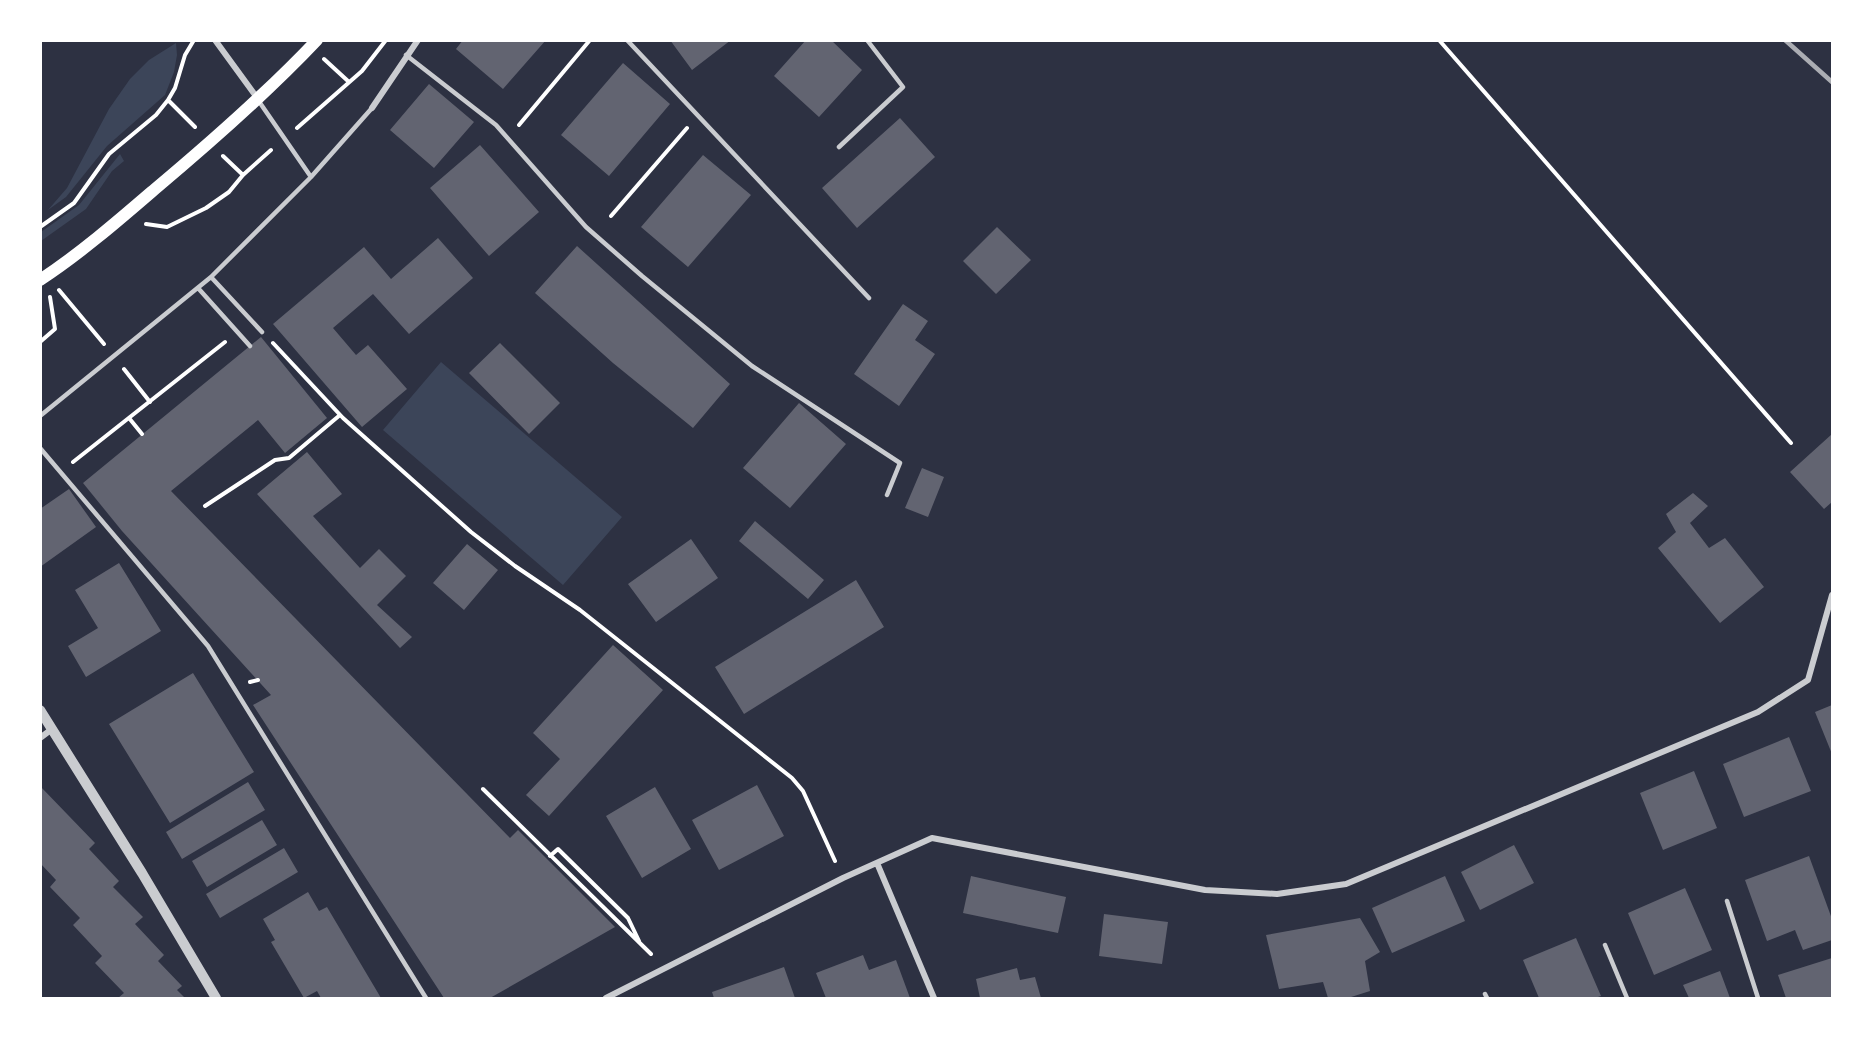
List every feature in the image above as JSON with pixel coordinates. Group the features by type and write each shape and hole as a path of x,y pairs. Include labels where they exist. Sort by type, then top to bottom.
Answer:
{"main road":[{"path":"44,278 117,221 258,100 317,40"}],"street":[{"path":"215,40 258,100"},
{"path":"372,108 418,40"},
{"path":"606,999 843,878 932,838 1205,890 1277,894 1346,884 1758,712 1808,680 1833,595"},
{"path":"40,710 142,873 216,999"},
{"path":"40,738 52,729"},
{"path":"877,863 934,999"}],"lane":[{"path":"627,40 869,298"},
{"path":"839,147 903,87 867,40"},
{"path":"406,55 496,125 586,227 642,276 752,366 900,463 887,495"},
{"path":"258,100 310,177"},
{"path":"40,416 115,358 211,277 310,177 372,108"},
{"path":"211,277 262,332"},
{"path":"198,288 250,346"},
{"path":"40,448 208,646 426,999"},
{"path":"1727,901 1758,999"},
{"path":"1605,945 1627,999"}],"path":[{"path":"40,227 74,203 109,154 162,107 175,88 185,55 194,40"},
{"path":"117,221 167,227 206,208 229,192 243,175 362,71 386,40"},
{"path":"518,126 590,40"},
{"path":"1439,40 1791,443"},
{"path":"611,216 698,116"},
{"path":"40,342 55,329 44,278"},
{"path":"44,278 115,358 150,402"},
{"path":"61,472 237,332"},
{"path":"262,332 340,415 471,532 514,566 580,610 792,778 803,791 843,878"},
{"path":"206,506 274,460 289,459 340,415"},
{"path":"129,418 142,435"},
{"path":"483,789 665,968"},
{"path":"550,856 558,849 628,918 640,944"}],"shaded area":[{"path":"176,43 177,55 174,72 165,95 107,146 66,197 48,210 67,188 109,109 130,79 149,60"},
{"path":"120,154 124,161 112,171 86,209 41,241 41,232 79,205"},
{"path":"441,362 622,517 563,585 383,430"}],"building":[{"path":"463,40 546,40 503,89 456,49"},
{"path":"670,40 731,40 692,70"},
{"path":"806,40 831,40 862,70 819,117 774,76"},
{"path":"623,63 670,104 609,176 561,135"},
{"path":"429,84 474,122 434,168 390,130"},
{"path":"900,118 935,157 857,228 822,188"},
{"path":"480,145 539,212 489,256 430,188"},
{"path":"703,155 751,195 688,267 641,227"},
{"path":"997,227 1031,260 996,294 963,261"},
{"path":"438,238 473,278 409,334 373,294 333,328 356,355 368,345 407,389 362,427 273,324 364,247 391,279"},
{"path":"577,246 730,384 693,428 613,363 535,293"},
{"path":"903,304 928,321 915,340 935,354 899,406 854,374"},
{"path":"261,337 327,418 285,453 258,420 171,491 510,838 518,830 615,927 490,998 444,998 253,705 271,695 122,531 83,483"},
{"path":"500,343 560,403 529,434 469,373"},
{"path":"799,403 846,444 790,508 743,468"},
{"path":"1832,434 1832,502 1824,509 1790,472"},
{"path":"307,452 342,494 313,516 360,568 379,549 406,576 377,605 412,637 400,648 257,494"},
{"path":"922,468 944,477 928,517 905,508"},
{"path":"69,489 96,527 40,567 40,509"},
{"path":"1693,493 1708,506 1690,523 1709,548 1725,538 1764,587 1720,623 1658,548 1676,532 1666,514"},
{"path":"755,521 824,580 808,599 739,541"},
{"path":"691,539 718,578 656,622 628,584"},
{"path":"467,544 498,570 464,610 433,583"},
{"path":"119,563 161,631 86,677 68,646 98,628 75,590"},
{"path":"856,580 884,627 744,714 715,667"},
{"path":"613,645 663,690 549,816 526,795 560,759 533,733"},
{"path":"193,673 254,772 170,823 109,724"},
{"path":"1832,705 1832,754 1815,712"},
{"path":"1789,737 1811,791 1744,817 1723,764"},
{"path":"1694,771 1717,828 1663,850 1640,793"},
{"path":"248,782 265,810 182,859 166,832"},
{"path":"757,785 784,836 719,870 692,820"},
{"path":"40,786 95,843 89,849 119,881 113,887 143,917 135,924 164,955 158,961 182,986 177,990 185,998 118,998 124,993 95,963 102,956 73,925 80,918 50,887 56,880 40,863"},
{"path":"655,787 691,849 642,878 606,816"},
{"path":"262,820 277,845 207,887 192,861"},
{"path":"1514,845 1534,883 1480,910 1461,872"},
{"path":"284,848 298,872 220,918 206,894"},
{"path":"1809,856 1832,919 1832,940 1803,950 1795,930 1767,941 1745,880"},
{"path":"971,876 1066,897 1058,933 963,913"},
{"path":"1445,876 1465,921 1392,953 1372,908"},
{"path":"1685,888 1712,950 1654,975 1628,913"},
{"path":"308,892 319,911 327,907 381,998 321,998 317,991 304,998 271,942 275,940 263,919"},
{"path":"1104,914 1168,922 1162,964 1099,956"},
{"path":"1360,918 1380,952 1365,961 1370,991 1348,998 1328,998 1323,982 1279,989 1266,935"},
{"path":"1576,938 1601,996 1595,998 1539,998 1523,960"},
{"path":"863,955 869,970 896,960 910,998 826,998 816,973"},
{"path":"1832,958 1832,998 1786,998 1778,975"},
{"path":"784,967 795,998 714,998 712,992"},
{"path":"1017,968 1020,980 1035,977 1041,998 980,998 976,979"},
{"path":"1720,971 1730,998 1689,998 1683,985"}],"railway":[{"path":"1785,40 1832,82"}]}
